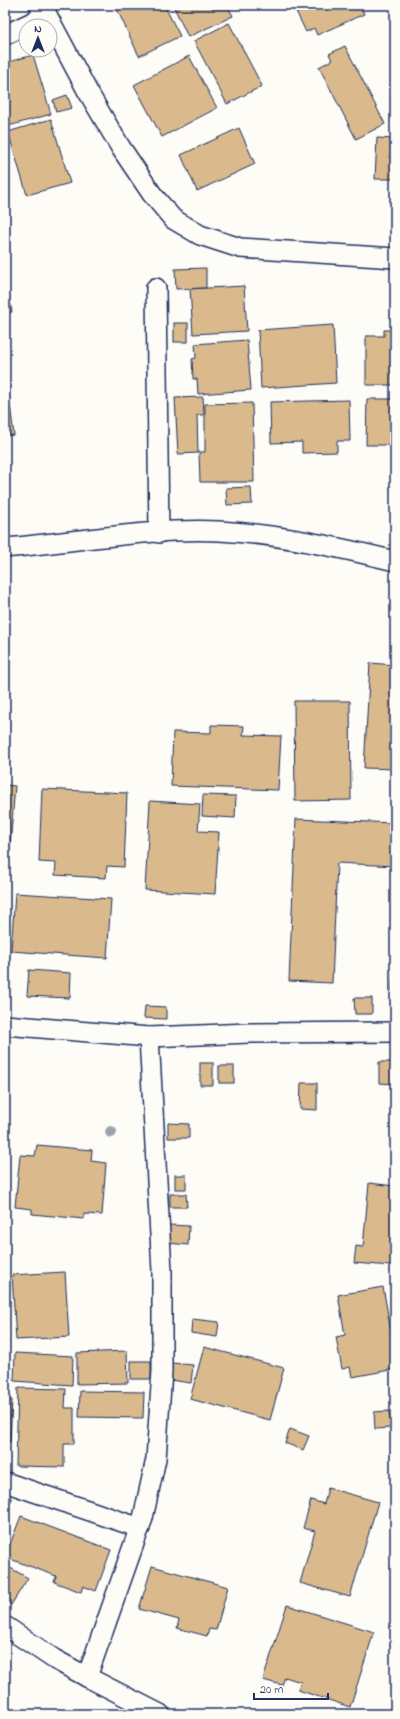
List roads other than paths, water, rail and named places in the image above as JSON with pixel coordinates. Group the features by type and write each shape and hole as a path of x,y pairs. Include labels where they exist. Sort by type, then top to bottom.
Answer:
{"street":[{"path":"5,35 42,10 121,148 152,194 173,219 200,235 240,248 395,258"},
{"path":"156,288 159,532"},
{"path":"5,548 159,532 218,531 268,535 336,547 395,561"},
{"path":"5,1025 149,1037 250,1033 395,1032"},
{"path":"87,1678 144,1518 156,1459 162,1371 162,1271 149,1037"},
{"path":"5,1482 140,1528"},
{"path":"5,1626 54,1659 87,1678 160,1714"}]}
